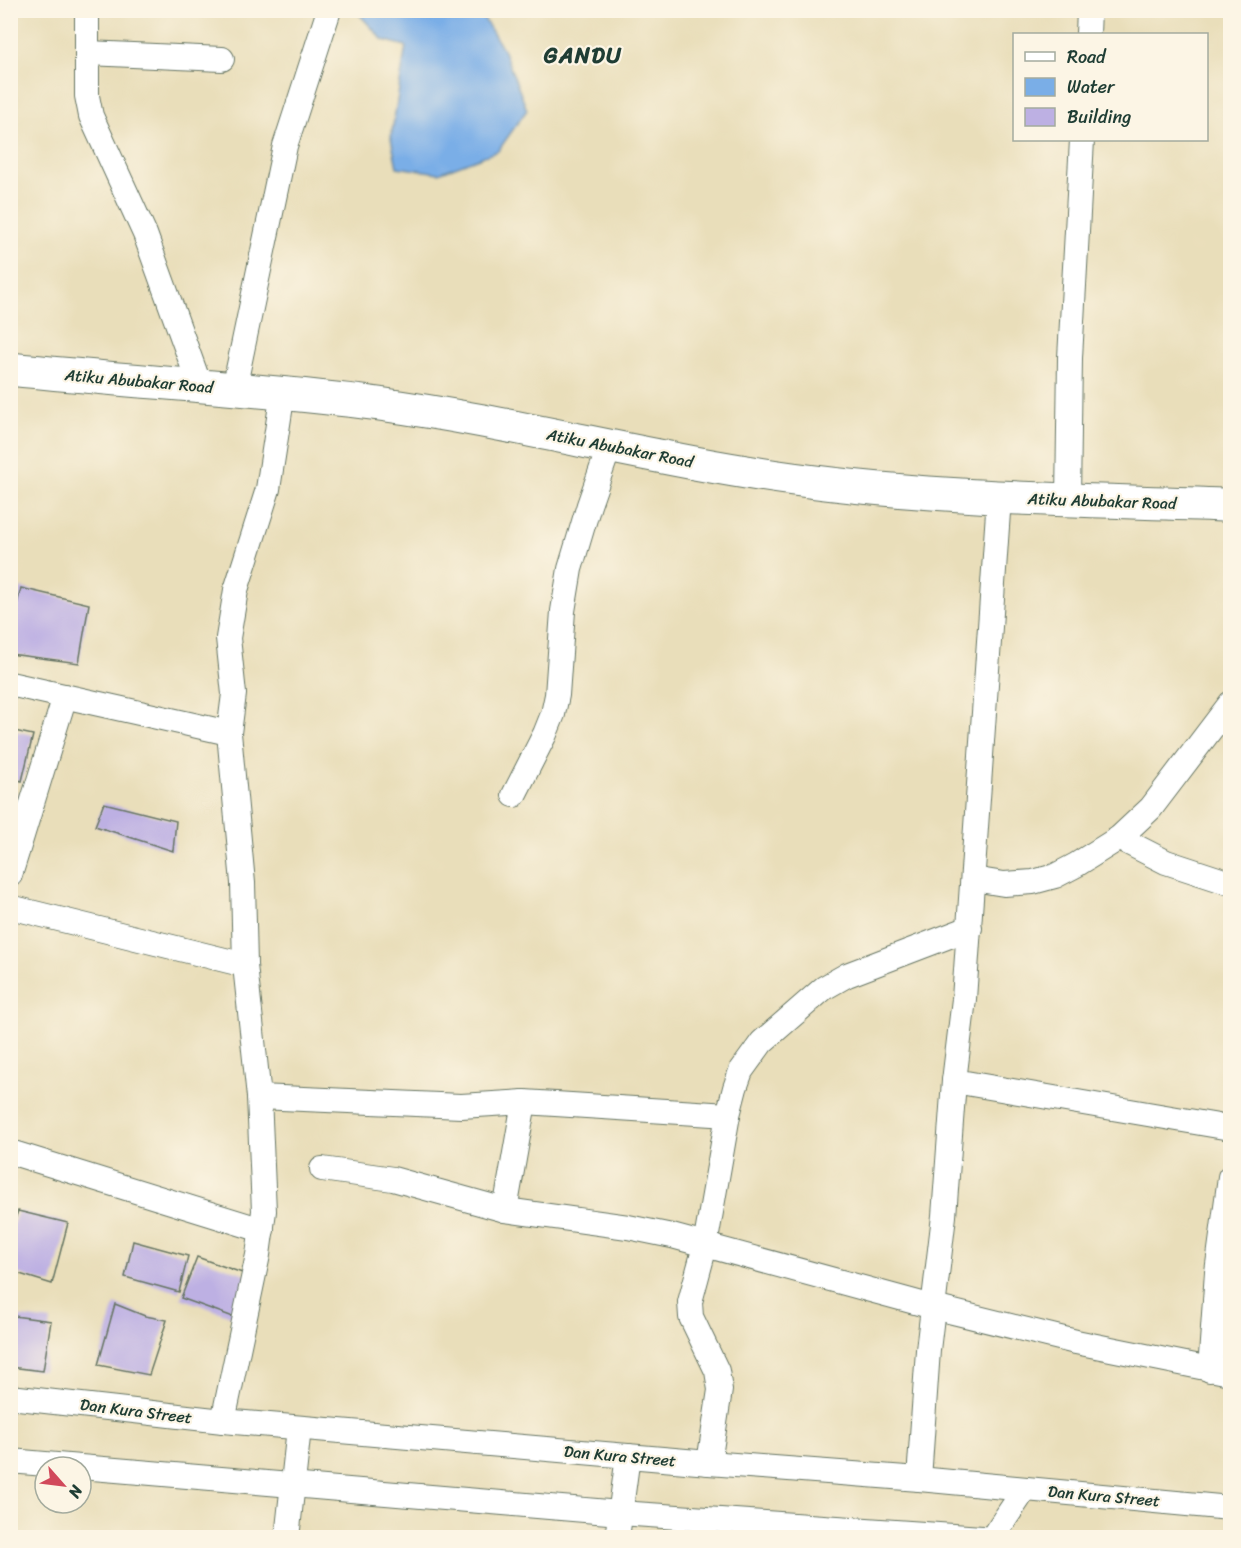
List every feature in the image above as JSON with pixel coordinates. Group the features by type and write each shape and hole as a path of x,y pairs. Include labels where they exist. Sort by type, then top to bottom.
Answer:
{"street":[{"path":"87,10 87,96 91,116 145,234 200,386"},
{"path":"234,389 285,146 329,10"},
{"path":"1088,33 1089,10"},
{"path":"88,53 222,59"},
{"path":"1068,499 1070,358 1082,141"},
{"name":"Atiku Abubakar Road","path":"10,369 110,380 283,392 459,417 610,445 726,470 866,488 999,498 1230,505"},
{"path":"224,1421 262,1230 263,1180 259,1097 245,965 243,883 229,733 234,694 228,638 236,590 268,489 283,392"},
{"path":"514,795 553,714 557,695 563,610 570,569 610,445"},
{"path":"919,1479 933,1307 944,1216 954,1081 970,928 999,498"},
{"path":"10,684 229,733"},
{"path":"10,875 65,696"},
{"path":"973,879 1004,884 1034,882 1055,876 1076,866 1119,838 1152,808 1230,704"},
{"path":"1119,838 1166,862 1230,883"},
{"path":"10,907 245,965"},
{"path":"709,1463 720,1390 717,1371 691,1317 690,1308 705,1246 728,1115 741,1071 762,1042 824,988 847,975 970,928"},
{"path":"954,1081 1230,1128"},
{"path":"259,1097 461,1106 524,1102 728,1115"},
{"path":"505,1210 524,1102"},
{"path":"10,1152 262,1230"},
{"path":"322,1170 393,1179 505,1210 628,1227 672,1236 933,1307 1076,1342 1220,1371 1217,1272 1230,1177"},
{"name":"Dan Kura Street","path":"10,1397 299,1428 919,1479 1230,1508"},
{"path":"288,1538 299,1428"},
{"path":"617,1538 628,1456"},
{"path":"10,1461 620,1512 982,1538"},
{"path":"992,1538 1025,1489"}],"water":[{"path":"360,11 479,11 503,49 527,110 498,151 439,173 397,167 391,138 406,46 383,40 358,13"}],"building":[{"path":"21,588 89,604 79,663 10,654 10,633"},
{"path":"10,730 33,735 22,781 10,778"},
{"path":"10,789 18,794 11,812 10,812"},
{"path":"104,803 176,821 173,851 95,826"},
{"path":"18,1211 68,1223 52,1284 10,1271 10,1232"},
{"path":"133,1241 188,1256 179,1292 125,1277"},
{"path":"197,1257 248,1275 236,1318 181,1298"},
{"path":"115,1304 145,1316 167,1320 149,1375 98,1365"},
{"path":"14,1316 51,1321 43,1371 10,1367 10,1327"}],"district":[{"name":"GANDU","path":"583,55"}]}
